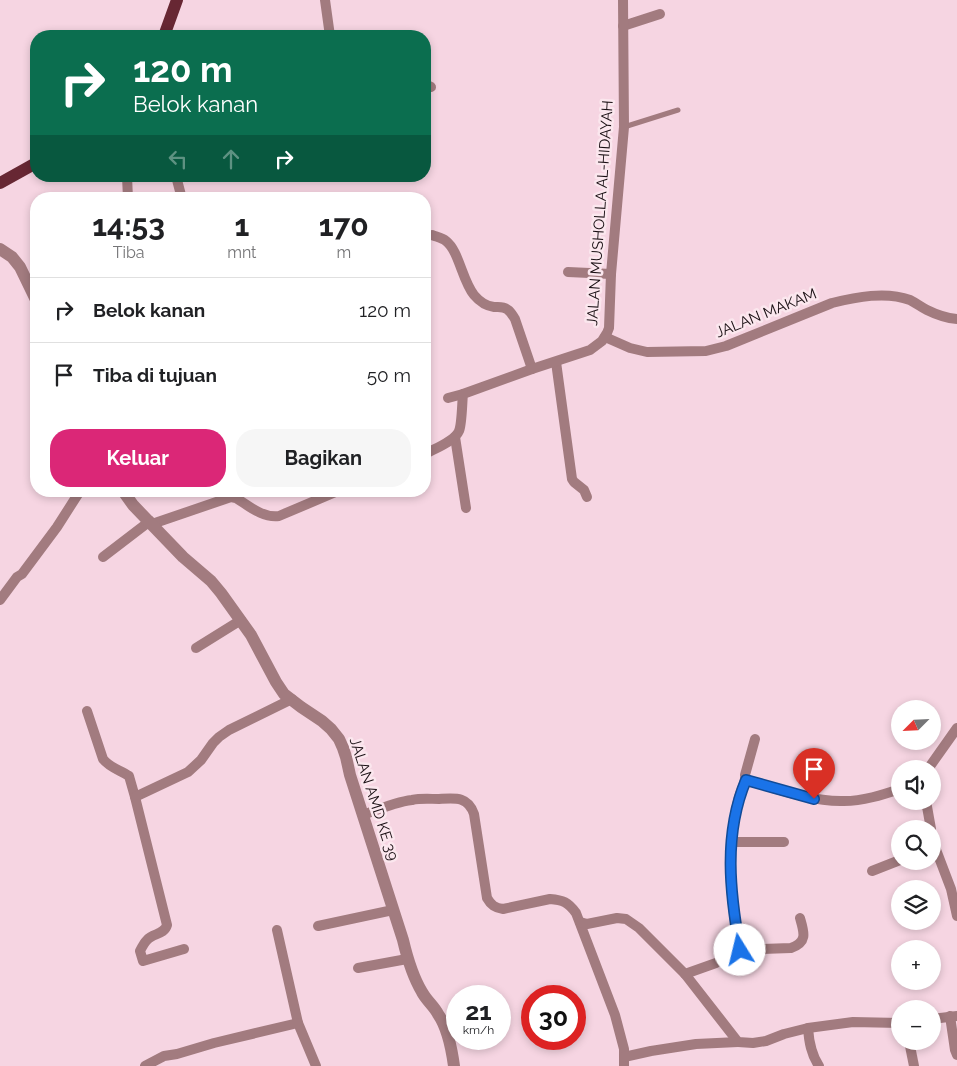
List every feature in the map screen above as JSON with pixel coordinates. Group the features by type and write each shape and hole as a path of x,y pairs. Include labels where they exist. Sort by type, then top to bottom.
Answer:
{"main road":[{"path":"166,30 177,0"},
{"path":"0,183 30,166"}],"street":[{"path":"325,0 329,30"},
{"name":"JALAN MUSHOLLA AL-HIDAYAH","path":"605,337 609,328 611,274 624,127 624,0"},
{"path":"623,26 660,14"},
{"path":"432,235 444,239 451,246 465,281 478,300 488,306 503,307 512,313 532,369"},
{"path":"0,249 12,256 20,267 30,288"},
{"path":"568,272 611,274"},
{"name":"JALAN MAKAM","path":"605,337 630,348 647,352 706,351 726,346 832,303 873,296 903,298 935,314 957,319"},
{"path":"448,398 590,350 605,337"},
{"path":"556,362 572,479 584,490 587,497"},
{"path":"431,451 448,442 459,432 463,394"},
{"path":"455,437 466,508"},
{"path":"0,600 58,527 76,497"},
{"name":"JALAN AMD KE 39","path":"127,497 183,557 211,581 241,620 284,694 322,721 338,739 346,757 350,775 403,940 407,959 421,991 439,1014 444,1025 454,1066"},
{"path":"103,557 151,523 231,497 272,517 279,516 324,497"},
{"path":"196,648 241,620"},
{"path":"136,797 188,772 201,760 213,743 229,730 292,699"},
{"path":"87,711 106,764 129,776 136,797 167,925 164,931 145,941 140,951 143,961 184,949"},
{"path":"934,760 957,728"},
{"path":"740,950 730,880 731,842 739,796 746,780 745,775 755,739"},
{"path":"746,780 814,799 844,801 875,797 891,792"},
{"path":"364,815 410,800 455,798 468,804 474,814 487,898 491,904 496,908 503,909 550,899 564,902 576,913 615,1015 624,1061 651,1051 696,1044 753,1043 808,1028 853,1022 891,1023"},
{"path":"731,842 784,842"},
{"path":"872,871 891,864"},
{"path":"941,864 951,889 957,916"},
{"path":"318,926 393,910"},
{"path":"580,922 587,924 617,918 626,919 638,928 685,974 738,1042"},
{"path":"685,974 716,963 740,950 792,948 798,946 802,941 804,933 800,918"},
{"path":"277,930 298,1023 316,1066"},
{"path":"358,968 407,959"},
{"path":"953,1016 957,1055"},
{"path":"145,1066 164,1056 298,1023"},
{"path":"808,1028 810,1046 819,1066"},
{"path":"911,1050 914,1066"}],"lane":[{"path":"624,127 678,110"}],"route":[{"path":"740,950 732,900 730,864 734,819 739,796 746,780 814,799"}]}
